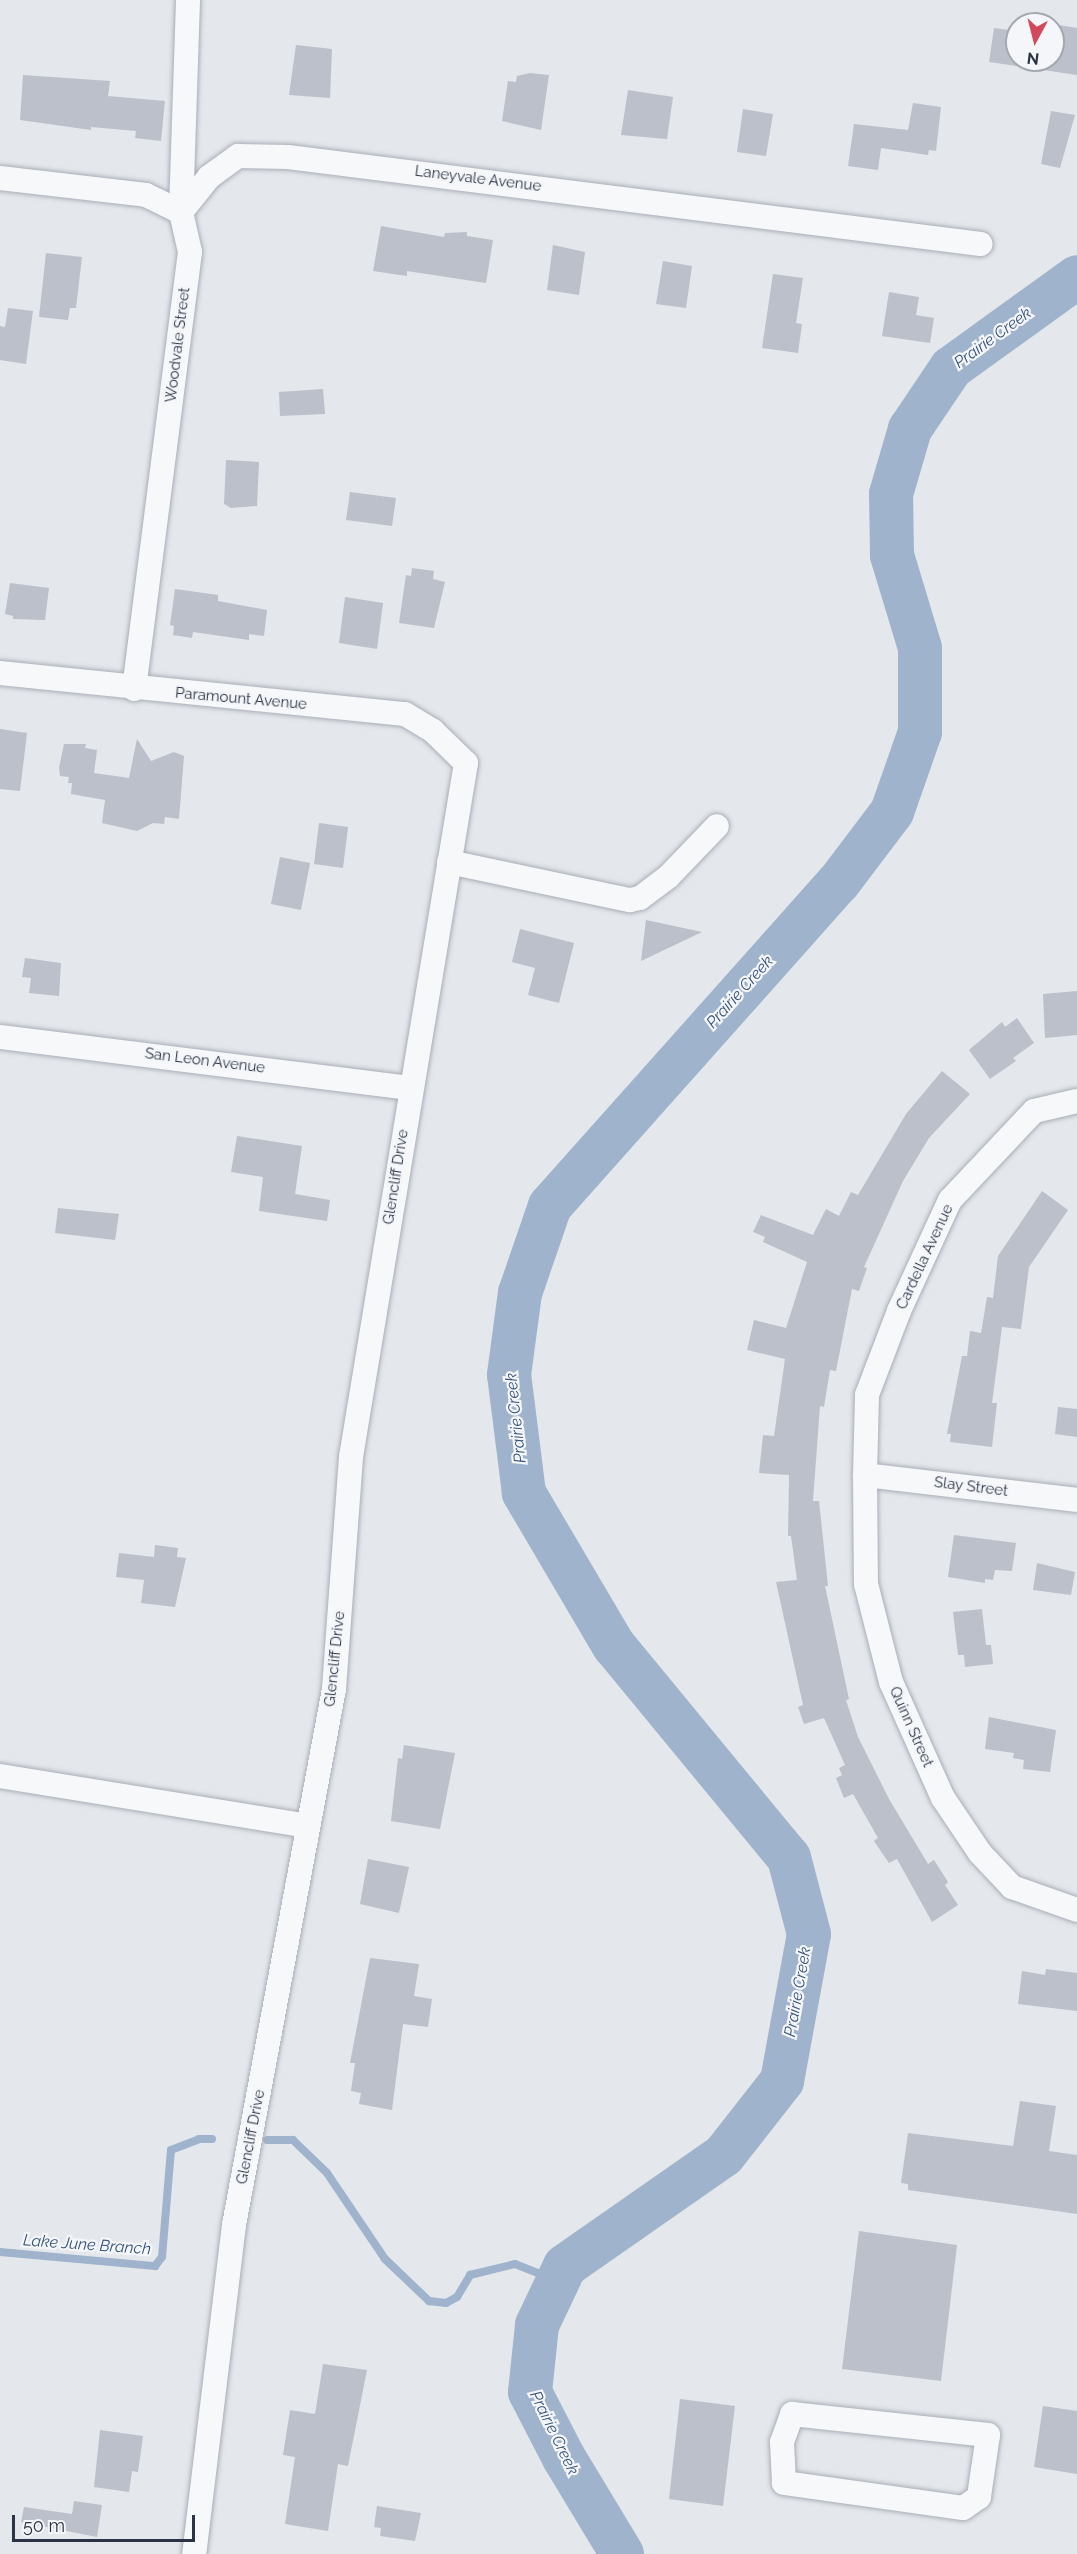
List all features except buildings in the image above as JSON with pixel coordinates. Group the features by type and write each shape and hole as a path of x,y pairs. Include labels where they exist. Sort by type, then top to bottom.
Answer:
{"street":[{"name":"Woodvale Street","path":"134,689 190,252 181,212 188,0"},
{"name":"Laneyvale Avenue","path":"181,212 209,177 238,156 288,157 981,244"},
{"path":"0,178 146,195 181,212"},
{"name":"Paramount Avenue","path":"0,673 134,689 405,714 434,731 465,763"},
{"name":"Glencliff Drive","path":"194,2554 234,2226 334,1689 351,1457 465,763"},
{"path":"449,862 630,900 640,898 669,876 717,826"},
{"name":"San Leon Avenue","path":"0,1037 410,1088"},
{"name":"Cardella Avenue","path":"865,1475 867,1395 899,1311 950,1200 1034,1111 1077,1101"},
{"name":"Slay Street","path":"865,1475 1077,1500"},
{"name":"Quinn Street","path":"865,1475 866,1584 891,1682 943,1798 980,1853 1012,1887 1077,1910"},
{"path":"0,1776 308,1826"},
{"path":"792,2414 988,2435 979,2497 963,2508 784,2483 782,2442 792,2414"}],"waterway":[{"name":"Prairie Creek","path":"622,2554 564,2458 530,2392 537,2325 565,2266 724,2155 782,2081 809,1934 789,1858 614,1646 524,1493 509,1375 520,1293 550,1206 839,882 892,812 920,732 920,648 892,555 891,494 910,429 951,368 1077,277"},
{"name":"Lake June Branch","path":"0,2252 155,2266 162,2257 171,2150 199,2139 212,2139"},
{"name":"Lake June Branch","path":"267,2140 293,2140 327,2173 385,2259 429,2301 446,2303 457,2297 470,2275 515,2264 558,2281"}]}
